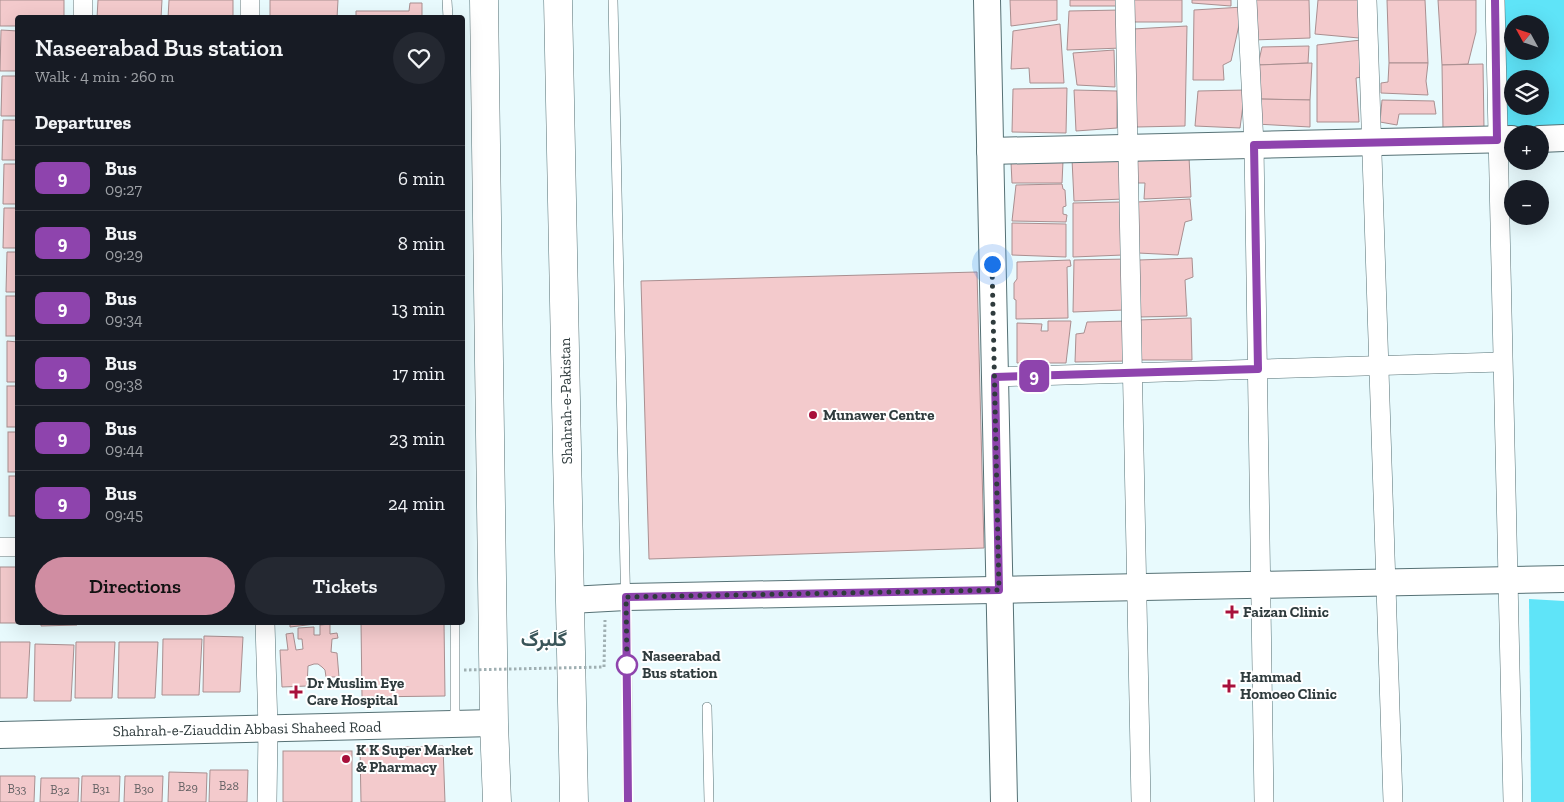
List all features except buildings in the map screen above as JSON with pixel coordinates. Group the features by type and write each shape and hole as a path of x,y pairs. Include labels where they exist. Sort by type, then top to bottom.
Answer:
{"highway":[{"path":"484,0 494,723 497,802"},
{"name":"Shahrah-e-Pakistan","path":"558,0 574,802"}],"street":[{"path":"83,0 83,15"},
{"path":"250,0 250,15"},
{"path":"987,0 1004,802"},
{"path":"1125,0 1141,802"},
{"path":"1247,0 1254,145 1264,802"},
{"path":"1367,0 1393,802"},
{"path":"1495,0 1504,125"},
{"path":"1549,139 1564,138"},
{"path":"990,151 1504,139"},
{"path":"1505,170 1502,362 1513,802"},
{"path":"995,377 1502,362"},
{"path":"0,547 15,547"},
{"path":"570,600 626,597 1564,578"},
{"path":"265,625 268,802"},
{"name":"Shahrah-e-Ziauddin Abbasi Shaheed Road","path":"0,735 494,723"}],"lane":[{"path":"447,0 448,15"},
{"path":"614,0 626,597 628,802"},
{"path":"455,625 455,724"},
{"path":"707,707 709,802"}],"path":[{"path":"464,670 604,667 606,614"}],"shaded area":[{"path":"1495,0 1564,0 1564,138 1549,136 1549,125 1504,125 1504,137 1497,140"},
{"path":"1529,599 1564,601 1564,802 1531,802"}],"bus line":[{"name":"9","path":"628,802 626,597 999,590 995,377 1258,369 1254,145 1497,140 1495,0"}],"place":[{"name":"Munawer Centre","path":"813,415"},
{"name":"Faizan Clinic","path":"1232,612"},
{"name":"Naseerabad Bus station","path":"627,665"},
{"name":"Hammad Homoeo Clinic","path":"1229,686"},
{"name":"Dr Muslim Eye Care Hospital","path":"296,692"},
{"name":"K K Super Market & Pharmacy","path":"346,759"}],"district":[{"name":"گلبرگ","path":"544,639"}],"route":[{"path":"627,665 626,597 999,590 992,264"}]}
